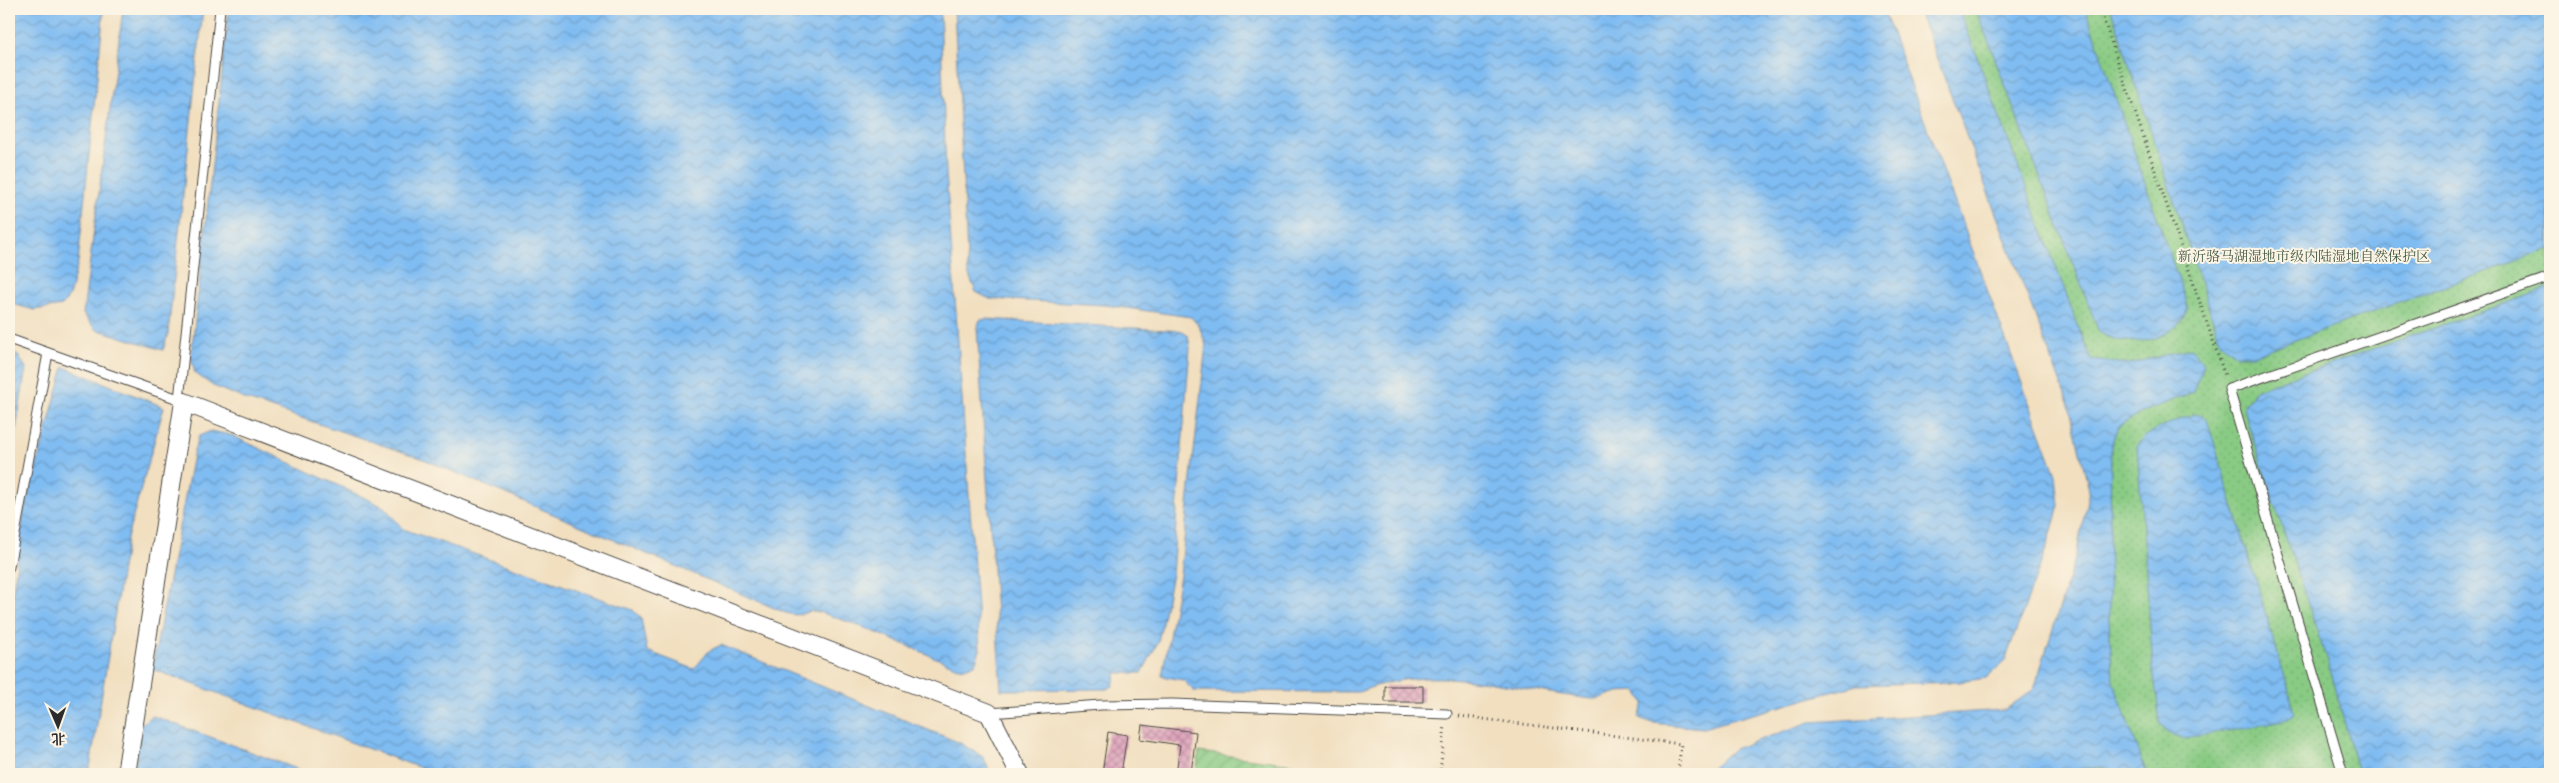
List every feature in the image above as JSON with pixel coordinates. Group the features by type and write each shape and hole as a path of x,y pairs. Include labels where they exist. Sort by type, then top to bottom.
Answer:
{"street":[{"path":"126,774 181,401 989,713 1020,774"}],"lane":[{"path":"9,339 181,401 220,9"},
{"path":"2342,774 2229,389 2550,277"},
{"path":"9,567 48,353"},
{"path":"989,713 1101,705 1172,704 1446,714"}],"path":[{"path":"2100,9 2229,389"},
{"path":"1440,774 1446,714 1681,744 1678,774"}],"green space":[{"name":"新沂骆马湖湿地市级内陆湿地自然保护区","path":"1938,9 2550,9 2550,774 1765,774 2060,724 2100,460"},
{"path":"1199,752 1357,772 1356,774 1196,774"}],"water":[{"path":"9,9 104,9 78,262 69,296 62,306 34,310 9,303"},
{"path":"123,9 203,9 168,334 163,350 95,329 83,314"},
{"path":"229,9 940,9 946,172 980,650 975,664 965,668 955,666 870,630 819,612 811,611 796,615 786,613 421,458 247,400 213,386 195,373 191,357"},
{"path":"954,9 1883,9 2056,475 2059,506 2048,544 2005,661 1986,678 1959,682 1857,685 1703,728 1653,723 1639,718 1644,703 1637,691 1618,692 1593,699 1475,680 1417,678 1388,683 1359,692 1194,691 1183,680 1162,676 1180,576 1206,345 1199,326 1191,317 1105,305 990,299 976,292 968,273"},
{"path":"1918,9 1959,9 2091,360 2129,364 2192,348 2204,365 2193,392 2141,413 2118,427 2111,445 2109,620 2113,681 2147,774 2111,774 2102,767 2036,774 1704,774 1734,749 1810,722 2005,710 2034,689 2077,552 2089,490 2069,405"},
{"path":"1976,9 2085,9 2188,307 2183,319 2163,335 2137,341 2123,341 2110,338 2099,332"},
{"path":"2111,9 2550,9 2550,249 2253,355 2235,355 2220,342"},
{"path":"2550,288 2550,774 2358,774 2333,679 2247,421 2244,405 2255,390"},
{"path":"980,320 1183,331 1188,336 1190,347 1172,574 1158,642 1142,673 1116,673 1113,686 1107,689 1001,690 977,328"},
{"path":"9,351 17,354 26,368 9,473"},
{"path":"64,367 164,407 127,538 89,774 9,774 9,621 24,510"},
{"path":"2194,414 2203,415 2207,419 2290,694 2294,714 2290,718 2279,722 2185,738 2166,732 2160,721 2153,669 2137,446 2155,431"},
{"path":"211,431 231,435 384,507 403,529 633,610 641,618 647,651 694,669 709,651 721,645 960,743 983,757 991,774 437,774 152,669 194,450 199,436"},
{"path":"153,716 311,774 134,774 141,724"}],"building":[{"path":"1385,686 1423,686 1423,702 1385,702"},
{"path":"1142,725 1196,732 1191,774 1176,774 1180,745 1140,739"},
{"path":"1108,732 1127,735 1121,774 1102,774"}]}
